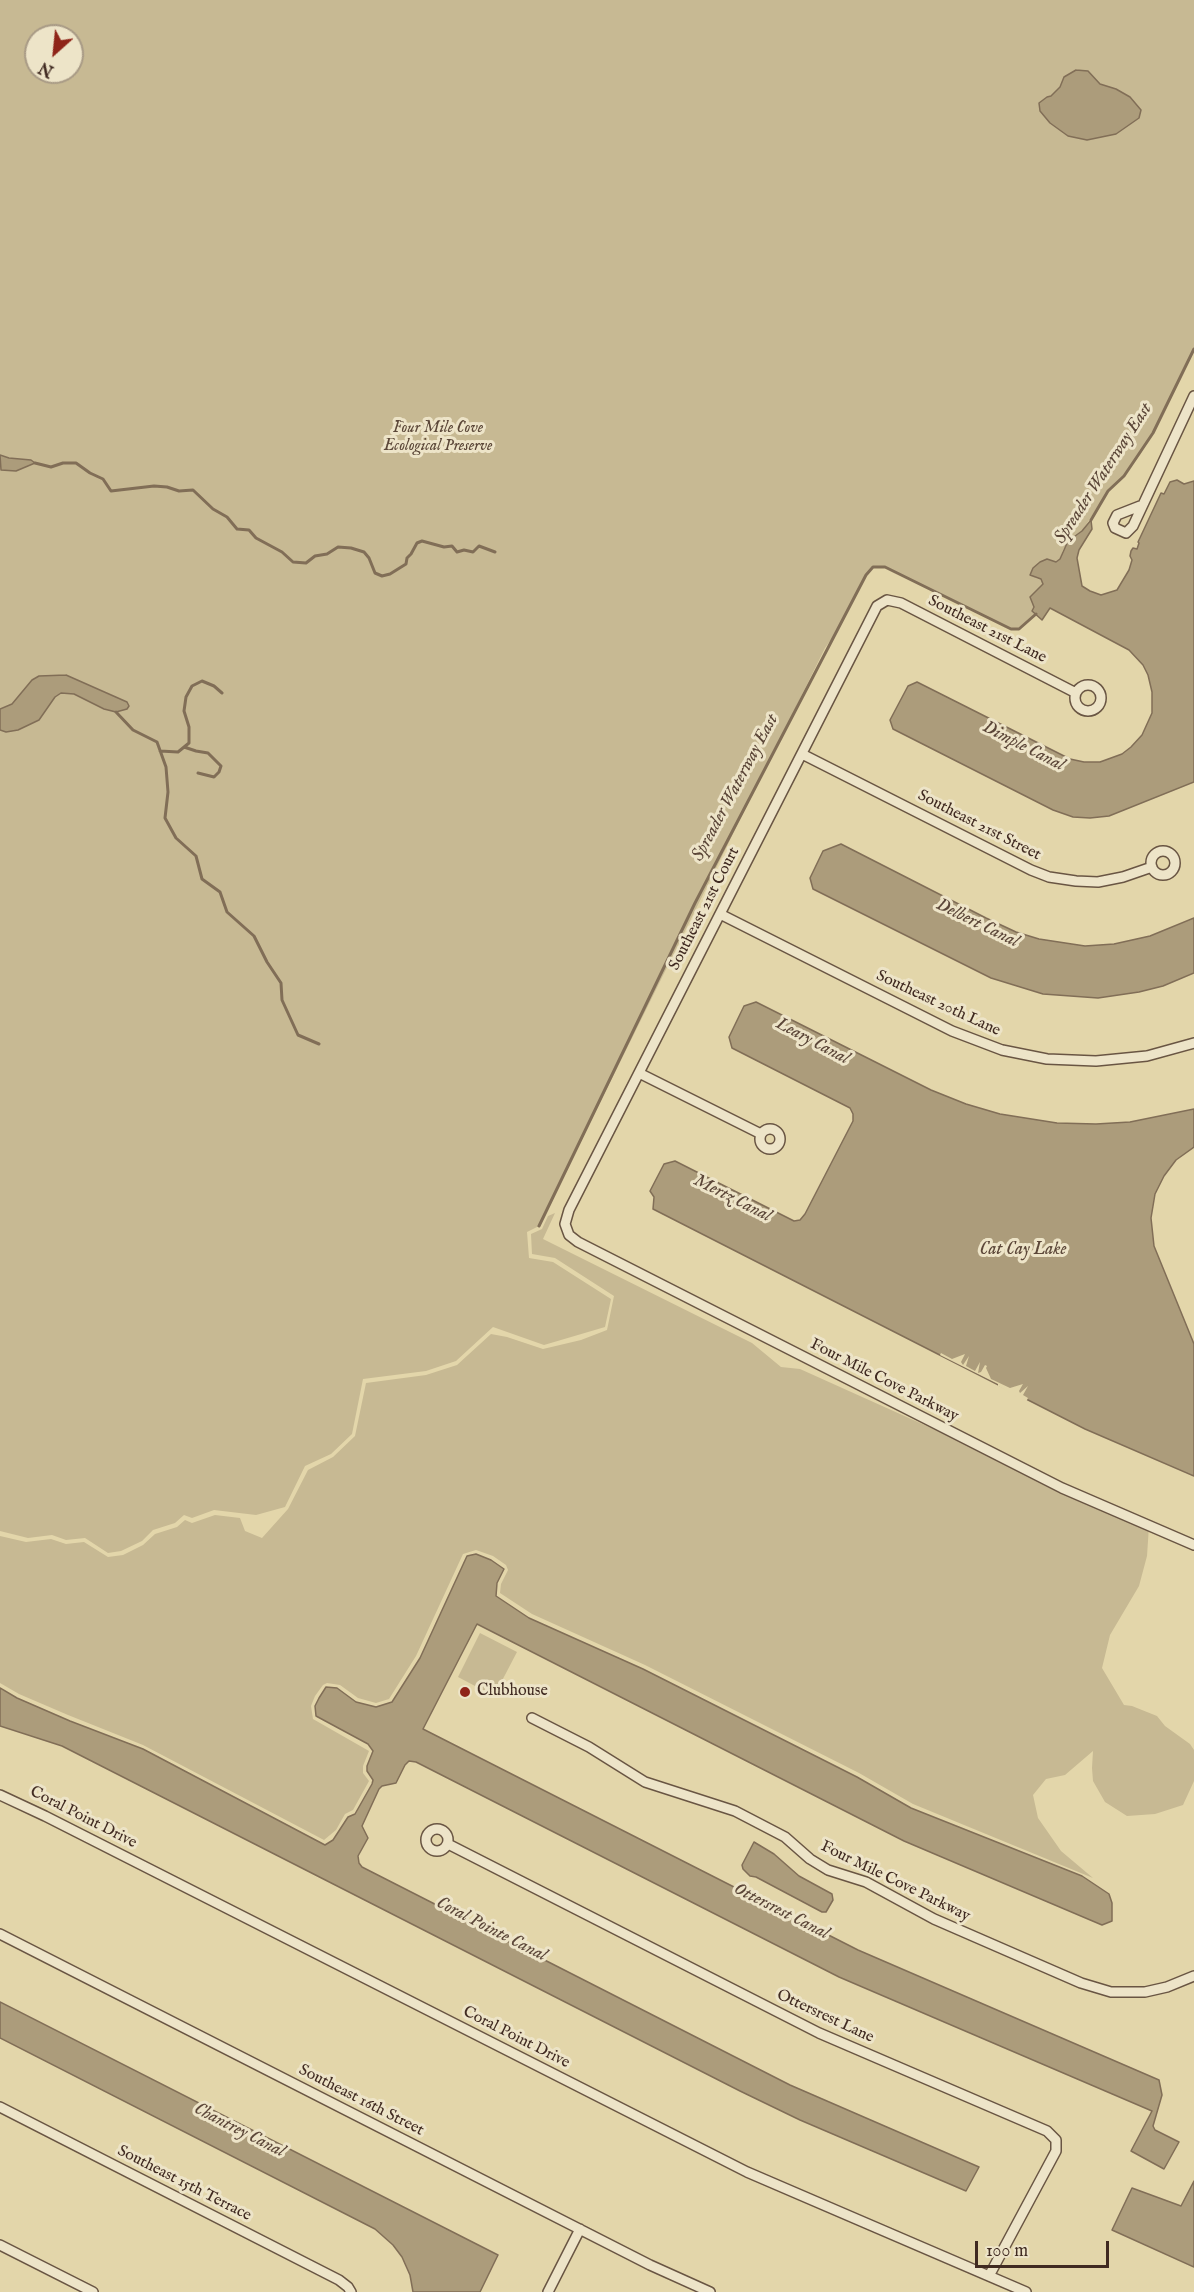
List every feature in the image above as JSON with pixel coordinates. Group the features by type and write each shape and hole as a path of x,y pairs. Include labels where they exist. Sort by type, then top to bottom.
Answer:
{"street":[{"path":"1140,506 1194,396"},
{"name":"Southeast 21st Lane","path":"882,602 888,600 901,603 1076,693"},
{"name":"Southeast 21st Court","path":"567,1232 565,1224 567,1215 868,622 877,606 882,602"},
{"name":"Southeast 21st Street","path":"802,753 1025,867 1049,877 1076,882 1098,882 1123,877 1152,867"},
{"name":"Southeast 20th Lane","path":"720,914 952,1031 1002,1050 1047,1059 1096,1061 1147,1056 1194,1043"},
{"path":"639,1073 761,1134"},
{"name":"Four Mile Cove Parkway","path":"567,1232 578,1242 1036,1476 1194,1545"},
{"name":"Four Mile Cove Parkway","path":"532,1718 589,1747 645,1782 735,1811 785,1837 810,1859 828,1870 866,1882 934,1919 1081,1983 1111,1992 1138,1993 1156,1990 1194,1977"},
{"name":"Coral Point Drive","path":"0,1795 747,2172 1026,2292"},
{"name":"Ottersrest Lane","path":"448,1844 819,2033 1047,2131 1056,2140 1056,2151 989,2276"},
{"name":"Southeast 16th Street","path":"0,1934 580,2229 688,2288 710,2292"},
{"name":"Southeast 15th Terrace","path":"0,2107 339,2280 351,2292"},
{"path":"548,2292 580,2229"},
{"path":"0,2245 93,2292"}],"green space":[{"name":"Four Mile Cove Ecological Preserve","path":"0,0 1194,0 1194,349 1140,455 1124,476 1108,491 1082,531 1075,535 1063,550 1060,559 1056,562 1047,559 1035,578 1042,579 1043,584 1038,590 1032,611 1036,614 1019,629 1011,629 885,567 873,567 866,575 840,627 825,648 539,1226 527,1232 529,1258 553,1262 611,1299 605,1327 544,1345 493,1327 456,1361 426,1371 363,1379 352,1434 331,1454 305,1466 285,1507 256,1515 214,1510 192,1518 184,1515 175,1523 153,1530 142,1541 121,1551 108,1553 85,1538 66,1540 52,1535 28,1538 0,1531"},
{"path":"555,1213 543,1239 752,1343 781,1367 800,1369 1149,1526 1147,1556 1139,1586 1110,1635 1102,1668 1124,1705 1157,1716 1165,1726 1190,1744 1194,1750 1194,1781 1183,1805 1155,1814 1127,1816 1105,1802 1093,1781 1093,1751 1065,1775 1046,1779 1033,1795 1038,1818 1061,1851 1093,1878 913,1804 859,1773 645,1665 532,1614 500,1593 501,1584 508,1570 506,1565 493,1556 476,1550 463,1554 416,1656 389,1699 376,1703 358,1698 340,1685 327,1683 315,1696 311,1706 313,1719 369,1751 363,1766 363,1773 369,1781 353,1810 345,1814 336,1830 324,1840 143,1745 19,1694 0,1683 0,1536 26,1542 51,1539 66,1544 84,1542 108,1557 123,1555 143,1545 155,1534 177,1527 185,1520 192,1523 215,1515 240,1518 245,1531 262,1538 288,1509 308,1470 333,1457 355,1436 366,1383 426,1375 457,1365 491,1334 543,1349 581,1340 607,1330 614,1296 555,1258 532,1254 531,1234 542,1229 548,1216"},
{"path":"480,1633 517,1652 494,1696 458,1677"}],"water":[{"path":"1076,70 1088,71 1100,84 1130,97 1141,110 1139,118 1116,134 1087,140 1068,136 1050,123 1040,111 1039,103 1060,87 1064,77"},
{"path":"0,455 31,460 35,463 16,471 1,470"},
{"name":"Dimple Canal","path":"1177,480 1184,484 1194,481 1194,782 1109,816 1073,817 1053,810 893,729 890,720 908,686 917,682 1070,759 1100,762 1122,754 1131,747 1142,735 1152,713 1152,692 1143,665 1129,650 1050,608 1042,620 1032,611 1034,607 1030,597 1043,584 1041,579 1030,575 1033,568 1040,562 1047,559 1056,562 1060,559 1068,541 1082,531 1091,520 1092,529 1079,550 1077,558 1082,586 1101,595 1117,590 1129,570 1132,560 1131,551 1133,548 1137,549 1138,542 1161,493 1164,494 1170,482"},
{"path":"66,675 127,702 129,706 127,709 116,712 104,709 74,694 61,693 55,697 39,720 18,730 6,732 0,730 0,709 12,704 32,680 39,676"},
{"name":"Delbert Canal","path":"841,844 986,918 1016,932 1039,939 1085,946 1114,944 1150,936 1194,918 1194,973 1163,986 1098,998 1043,994 991,978 813,889 810,878 823,851"},
{"name":"Cat Cay Lake","path":"756,1002 931,1090 1000,1114 1057,1123 1096,1124 1130,1122 1194,1109 1194,1147 1176,1160 1164,1176 1155,1194 1151,1218 1154,1246 1194,1344 1194,1476 1085,1429 653,1209 654,1197 650,1191 664,1164 675,1161 794,1221 800,1220 853,1121 850,1108 732,1048 729,1037 744,1006"},
{"name":"Ottersrest Canal","path":"476,1554 504,1569 497,1583 496,1596 529,1618 643,1669 857,1777 911,1808 1082,1876 1109,1894 1112,1903 1112,1921 1102,1925 904,1841 477,1624 423,1729 858,1950 1159,2080 1162,2095 1153,2126 1155,2130 1179,2142 1164,2169 1131,2151 1152,2111 839,1977 416,1762 409,1761 405,1765 396,1783 382,1786 379,1789 362,1826 368,1838 358,1856 362,1867 790,2085 979,2167 966,2191 800,2120 740,2091 62,1746 0,1726 0,1688 70,1721 143,1749 325,1845 333,1840 348,1817 355,1814 372,1784 373,1780 367,1771 367,1766 373,1751 368,1744 316,1716 315,1706 319,1698 326,1687 337,1688 356,1702 376,1707 392,1702 420,1658 467,1556"},
{"path":"754,1842 774,1854 799,1876 832,1894 833,1900 826,1912 750,1876 742,1865"},
{"name":"Chantrey Canal","path":"0,2002 498,2255 480,2292 413,2292 410,2275 402,2257 393,2245 375,2229 0,2038"},
{"path":"1194,2181 1194,2267 1112,2230 1132,2188 1181,2206"}],"pier":[{"path":"941,1353 952,1359 965,1354 961,1362 963,1365 969,1356 966,1366 975,1371 980,1362 978,1373 985,1365 991,1379 1010,1388 1023,1384 1020,1393 1028,1386 1023,1395 1028,1398 1026,1402 998,1384 940,1355"}],"waterway":[{"name":"Spreader Waterway East","path":"1091,520 1108,491 1124,476 1153,433 1194,349"},
{"path":"35,463 51,467 63,463 76,463 103,479 111,491 154,486 179,491 193,490 213,509 227,517 237,529 249,530 256,538 282,552 293,562 306,563 315,556 327,554 338,547 351,548 364,552 375,573 382,576 406,564 407,558 417,543 422,541 444,547 452,546 457,552 464,550 473,552 479,546 495,552"},
{"name":"Spreader Waterway East","path":"539,1226 695,903 866,575 873,567 885,567 1011,629 1019,629 1036,614"},
{"path":"160,751 178,752 189,743 189,727 184,711 186,697 192,686 202,681 214,686 222,693"},
{"path":"116,712 133,730 157,742 166,767 168,792 165,818 176,838 196,856 202,879 220,892 227,912 254,936 281,983 282,1000 298,1035 319,1044"},
{"path":"184,747 208,753 221,766 214,777 198,773"}],"place":[{"name":"Clubhouse","path":"465,1692"}],"water label":[{"name":"Leary Canal","path":"812,1042"},
{"name":"Mertz Canal","path":"732,1199"},
{"name":"Coral Pointe Canal","path":"491,1930"}]}
